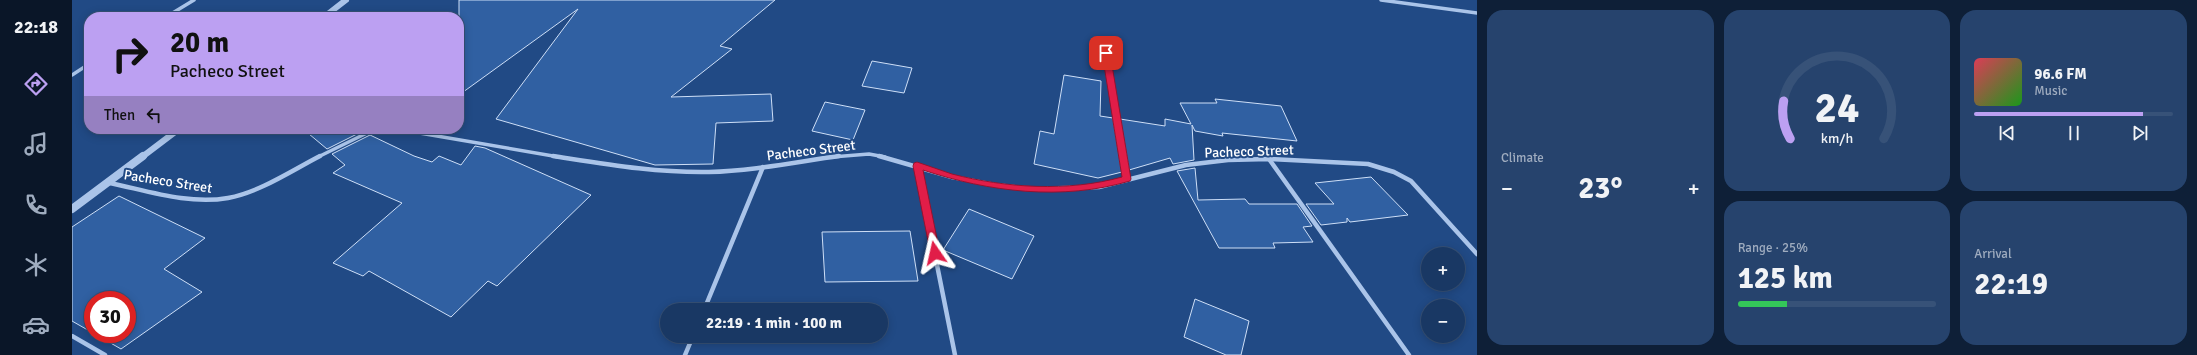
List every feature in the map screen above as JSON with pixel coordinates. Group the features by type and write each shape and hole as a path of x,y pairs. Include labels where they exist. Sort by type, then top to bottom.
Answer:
{"street":[{"path":"174,12 194,0"},
{"path":"330,12 346,0"},
{"path":"1381,0 1477,13"},
{"path":"1103,38 1127,179"},
{"path":"72,75 84,67"},
{"path":"72,209 110,183 173,134"},
{"name":"Pacheco Street","path":"110,183 196,199 213,200 230,198 260,186 359,134"},
{"name":"Pacheco Street","path":"425,134 614,166 660,170 709,172 763,168 844,155 869,154 892,158 952,177 995,185 1034,189 1099,187 1186,165 1228,160 1269,159 1368,164 1394,172 1411,181 1428,198 1477,254"},
{"path":"1269,159 1408,355"},
{"path":"917,166 955,355"},
{"path":"707,303 763,168"},
{"path":"72,336 105,355"},
{"path":"685,355 690,343"}],"building":[{"path":"459,0 775,0 720,46 732,49 671,97 771,94 773,121 716,123 713,164 655,165 496,119 578,9 464,91 464,12 459,12"},
{"path":"872,61 912,68 904,93 862,86"},
{"path":"1064,75 1101,81 1100,116 1113,118 1122,172 1098,178 1034,164 1040,131 1054,134"},
{"path":"1215,99 1281,106 1297,141 1222,133 1223,136 1195,131 1192,125 1194,160 1173,164 1170,158 1129,170 1120,119 1165,126 1165,119 1191,124 1180,103 1217,103"},
{"path":"825,102 865,110 853,140 812,131"},
{"path":"309,134 357,134 327,149"},
{"path":"370,135 414,156 432,162 439,156 461,165 475,146 485,148 591,195 497,286 488,281 451,317 369,271 363,276 333,263 402,203 333,173 345,165 332,154"},
{"path":"1195,168 1198,200 1245,199 1249,204 1297,204 1312,226 1303,227 1313,242 1273,243 1275,248 1219,248 1177,171"},
{"path":"1371,177 1408,215 1350,222 1347,218 1347,222 1321,225 1306,204 1334,204 1315,183"},
{"path":"119,196 205,238 164,269 202,292 136,338 136,291 84,291 84,328 72,321 72,227"},
{"path":"969,209 1034,236 1012,279 943,250"},
{"path":"910,231 918,281 825,282 822,232"},
{"path":"1195,299 1249,321 1241,355 1226,355 1184,337"},
{"path":"111,343 130,343 121,349"}],"route":[{"path":"935,253 917,166 952,177 995,185 1034,189 1099,187 1127,179 1106,53"}]}
